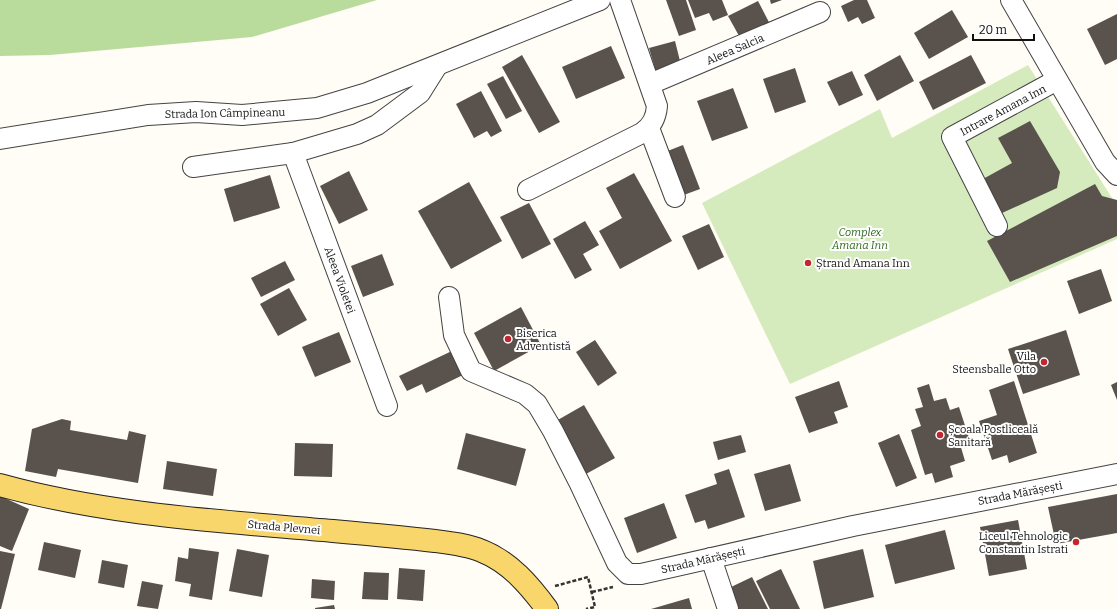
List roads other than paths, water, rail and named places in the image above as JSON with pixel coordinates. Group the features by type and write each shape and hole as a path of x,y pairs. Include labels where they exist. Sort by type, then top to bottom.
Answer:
{"main road":[{"name":"Strada Plevnei","path":"0,485 118,510 195,519 417,539 460,545 483,551 511,568 534,591 547,609"}],"street":[{"name":"Strada Ion Câmpineanu","path":"0,139 148,116 196,112 242,115 317,108 367,93 600,0"},
{"path":"528,190 649,128 656,117 658,106 620,0"},
{"path":"1011,0 1105,162 1117,175"},
{"name":"Aleea Salcia","path":"650,84 820,12"},
{"path":"193,167 293,153 357,134 377,125 420,93 437,66"},
{"name":"Intrare Amana Inn","path":"997,226 952,137 1057,80"},
{"path":"649,128 675,197"},
{"name":"Aleea Violetei","path":"293,153 387,406"},
{"name":"Strada Mărășești","path":"449,297 454,334 471,371 525,394 537,404 553,431 616,564 628,574 641,574 861,525 1117,474"},
{"path":"711,558 728,609"}],"place":[{"name":"Ștrand Amana Inn","path":"808,263"},
{"name":"Biserica Adventistă","path":"508,339"},
{"name":"Vila Steensballe Otto","path":"1044,362"},
{"name":"Școala Postliceală Sanitară","path":"940,435"},
{"name":"Liceul Tehnologic Constantin Istrati","path":"1076,542"}],"park label":[{"name":"Complex Amana Inn","path":"860,238"}]}
